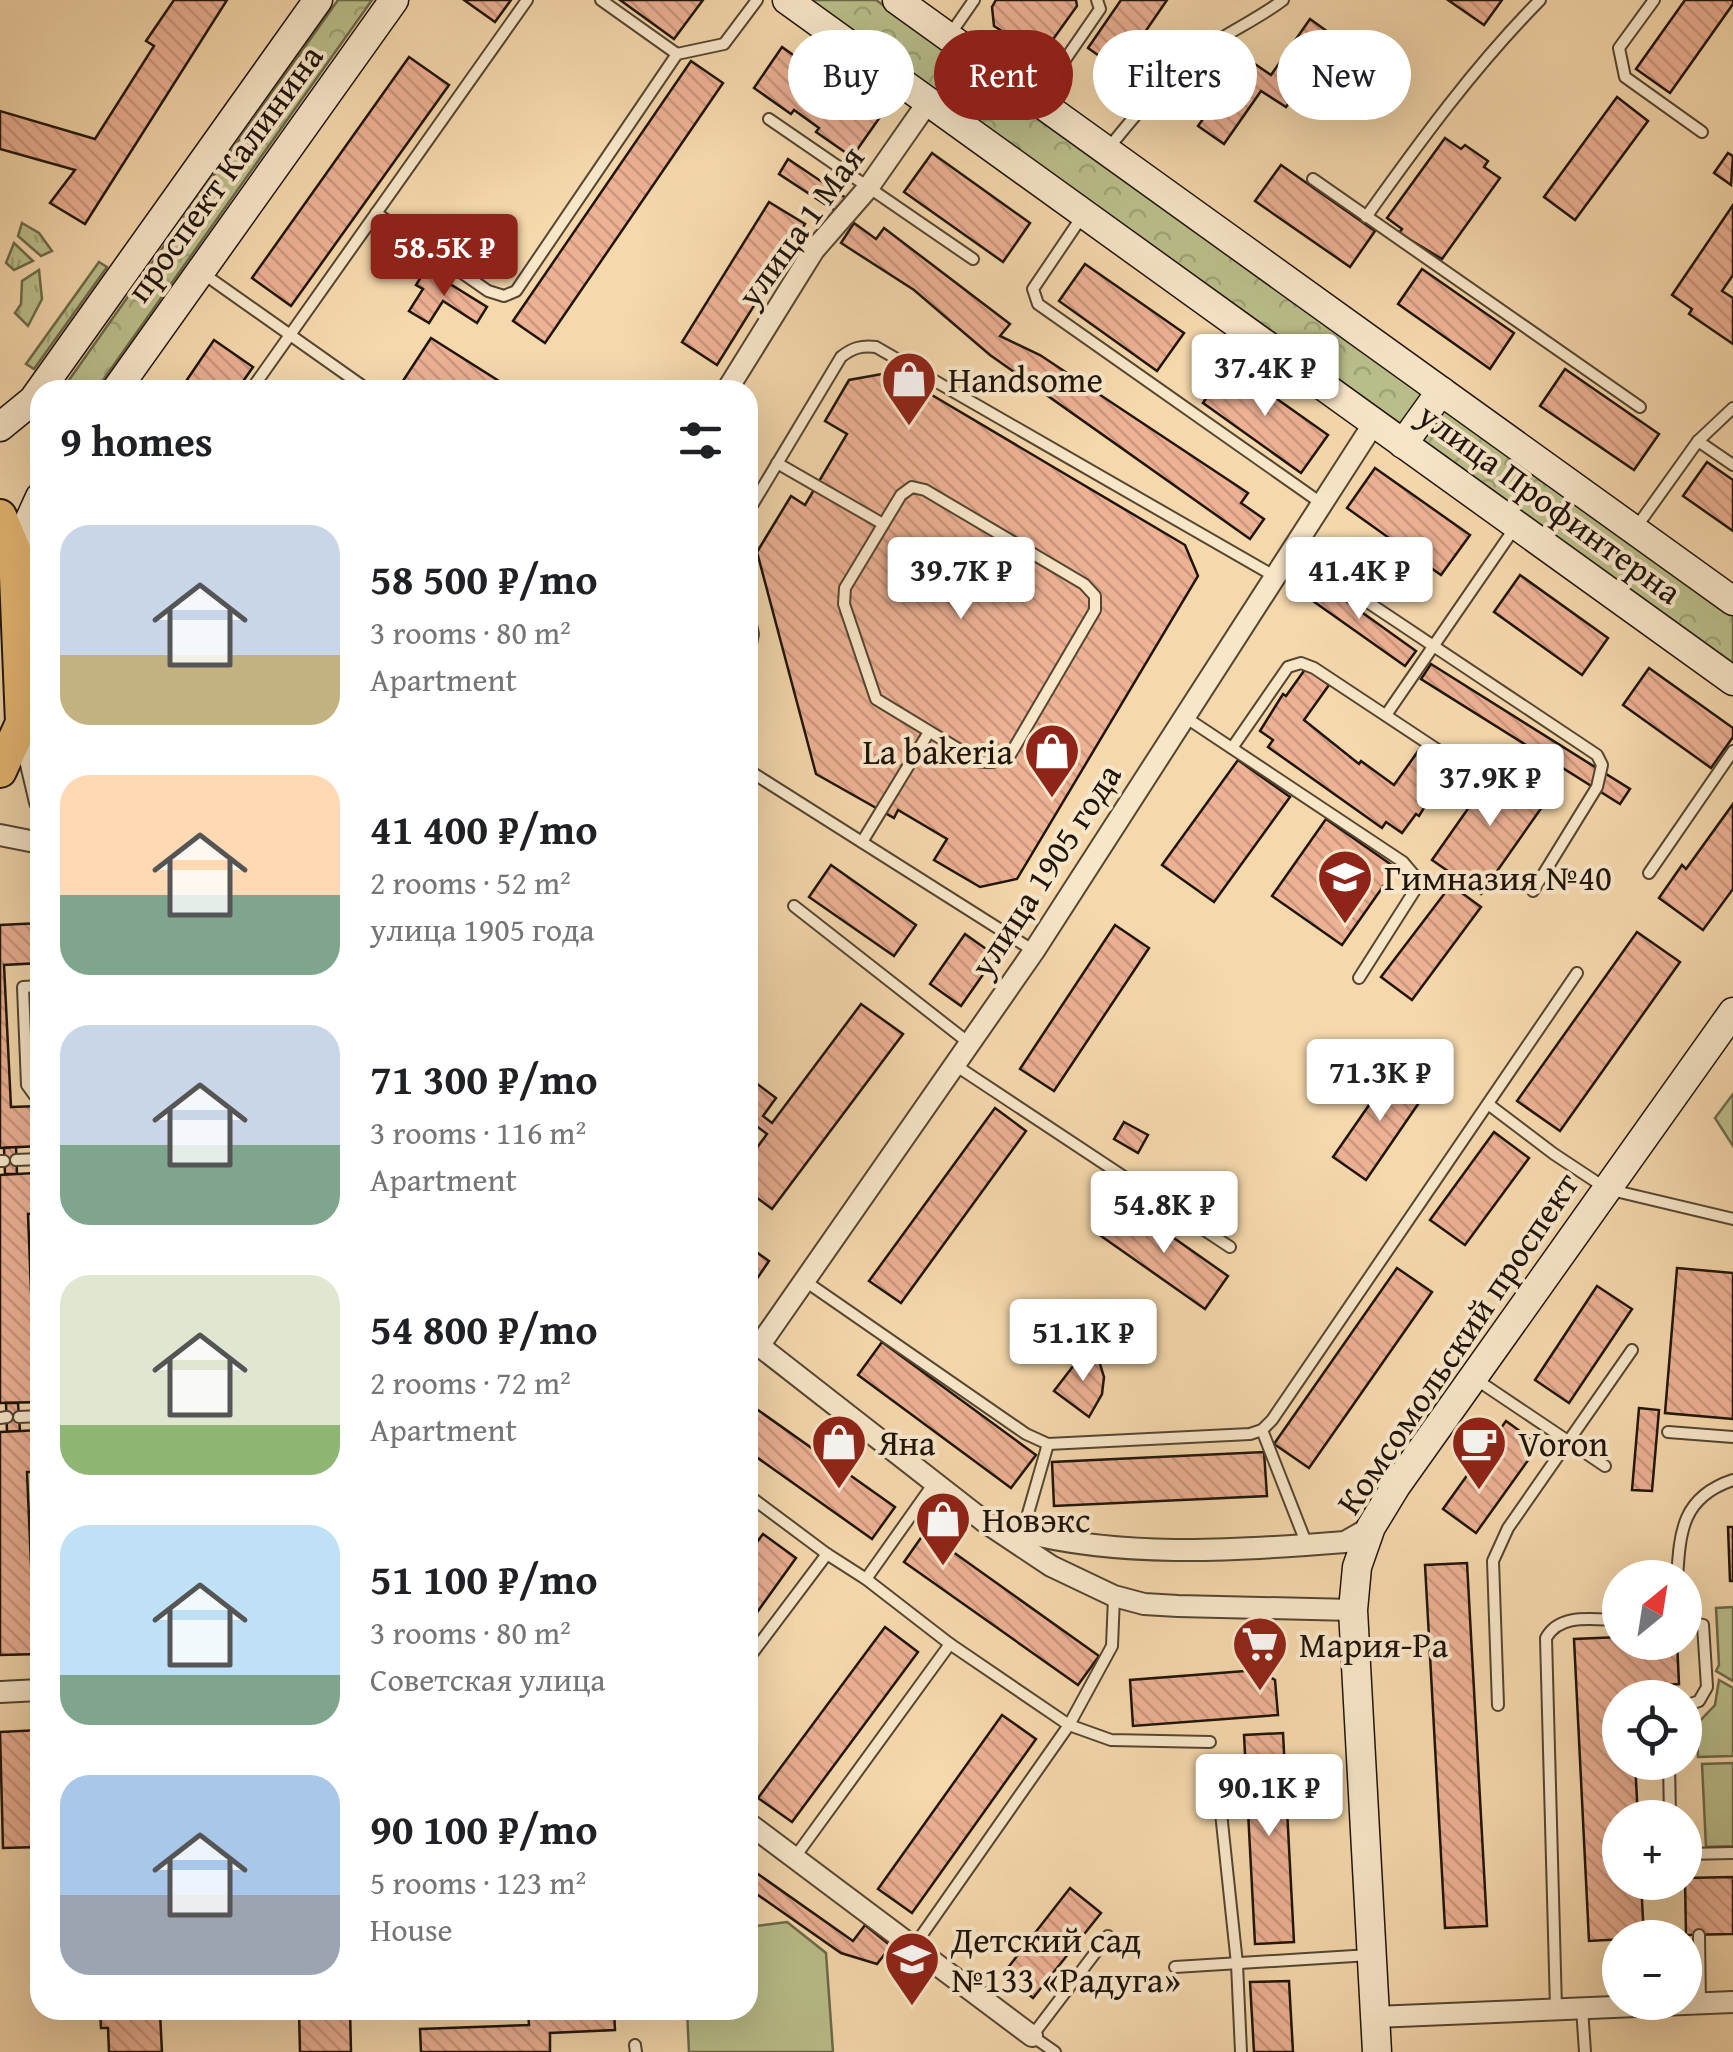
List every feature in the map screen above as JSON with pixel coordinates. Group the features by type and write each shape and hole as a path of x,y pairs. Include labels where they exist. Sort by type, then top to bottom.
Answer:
{"main road":[{"name":"проспект Калинина","path":"53,380 318,0"},
{"name":"проспект Калинина","path":"123,380 394,0"},
{"name":"улица Профинтерна","path":"787,0 1733,681"},
{"name":"улица Профинтерна","path":"897,0 938,30"},
{"name":"улица Профинтерна","path":"1065,120 1733,601"},
{"path":"1403,444 1440,391"},
{"path":"0,404 30,405"},
{"name":"проспект Калинина","path":"0,427 30,409"},
{"path":"0,516 15,552 22,723 0,771"},
{"path":"15,552 30,519"},
{"name":"Комсомольский проспект","path":"1376,2052 1353,1610 1357,1567 1371,1527 1396,1486 1733,1012"}],"street":[{"name":"улица 1 Мая","path":"732,380 814,250 868,188 928,102"},
{"name":"улица 1905 года","path":"758,1336 805,1280 1034,951 1374,423"},
{"path":"22,723 30,758"},
{"path":"0,836 30,841"},
{"path":"758,1344 986,1522 1050,1566 1114,1596 1144,1604 1178,1606 1353,1610"},
{"path":"986,1522 1053,1542 1120,1550 1345,1542 1371,1527"},
{"path":"0,1692 30,1690"},
{"path":"758,1831 1032,2036"},
{"path":"1702,2004 1733,2002"},
{"path":"1375,2017 1602,2007"}],"lane":[{"path":"258,380 527,0"},
{"path":"601,0 677,54"},
{"path":"376,214 488,290 504,296 516,291 677,54 724,44 757,0"},
{"path":"953,30 974,0"},
{"path":"1073,48 1100,9 1097,0"},
{"path":"1107,150 1201,52 1284,0"},
{"path":"1366,216 1441,111 1540,0"},
{"path":"1654,0 1619,48 1625,77 1702,132"},
{"path":"768,119 972,259"},
{"path":"1313,179 1640,407"},
{"path":"1084,214 1034,289 1038,304 1320,503"},
{"path":"200,272 355,380"},
{"path":"758,495 841,357 857,347 876,347 1274,576"},
{"path":"1634,530 1698,441 1733,408"},
{"path":"1698,441 1733,465"},
{"path":"777,464 883,524"},
{"path":"919,487 1084,584 1096,596 1095,610 1010,755 985,762 929,732 876,699 844,604 844,588 883,524 905,490 919,487"},
{"path":"1386,715 1516,525"},
{"path":"1345,588 1586,745 1602,765 1597,787 1533,891"},
{"path":"1232,748 1288,667 1301,663 1460,764"},
{"path":"1184,716 1403,862 1414,875 1415,890 1359,978"},
{"path":"862,842 929,732"},
{"path":"1649,873 1733,751"},
{"path":"758,776 1034,951"},
{"path":"794,906 970,1044"},
{"path":"805,1280 1026,1434 1048,1444 1250,1434 1262,1430 1577,973"},
{"path":"30,987 23,987 30,1089"},
{"path":"955,1064 1230,1247"},
{"path":"1488,1104 1607,1189 1733,1219"},
{"path":"1498,1705 1493,1561 1508,1528 1632,1350"},
{"path":"1473,1378 1606,1466"},
{"path":"1262,1430 1307,1545"},
{"path":"1668,1432 1733,1437"},
{"path":"1022,1532 1048,1444"},
{"path":"1678,1560 1680,1530 1688,1514 1710,1490 1733,1480"},
{"path":"866,1578 934,1482"},
{"path":"758,1502 866,1578 950,1644 1070,1725 1111,1740 1210,1742"},
{"path":"758,1646 827,1554"},
{"path":"912,1949 1070,1725 1112,1646 1114,1596"},
{"path":"1556,2008 1546,1638 1556,1624 1567,1620 1602,1620"},
{"path":"1702,1625 1707,1687 1702,1697"},
{"path":"794,1859 950,1644"},
{"path":"1220,1794 1237,1964 1240,2052"},
{"path":"1702,1853 1733,1852"},
{"path":"1055,2052 1032,2036 1108,1936"},
{"path":"1175,1967 1371,1955"},
{"path":"1582,2008 1585,2052"}],"green space":[{"path":"338,0 372,0 103,380 69,380"},
{"path":"810,0 876,0 934,42 934,89 914,75 914,30 852,30"},
{"path":"977,120 1043,120 1733,615 1733,663"},
{"path":"22,223 39,233 52,251 41,256 18,236"},
{"path":"14,243 33,261 14,270 6,263"},
{"path":"99,262 107,267 34,369 26,364"},
{"path":"39,270 42,299 28,326 15,313 21,304 22,281"},
{"path":"1733,1094 1733,1146 1715,1118"},
{"path":"1733,1607 1733,1681 1716,1671 1716,1608"},
{"path":"1719,1680 1733,1688 1733,1756 1702,1757 1702,1719 1715,1705"},
{"path":"1733,1763 1733,1846 1706,1847 1702,1764"},
{"path":"787,1922 826,1953 833,2052 689,2052 687,2020 758,2020 758,1926"}],"building":[{"path":"174,0 227,0 85,224 50,203 75,170 0,149 0,111 95,139 154,46 146,41"},
{"path":"464,0 511,0 495,22"},
{"path":"620,0 703,0 674,39"},
{"path":"996,0 1076,0 1077,6 1060,30 1000,30 994,26 992,7"},
{"path":"1121,0 1167,0 1146,30 1100,30"},
{"path":"1448,0 1502,0 1484,25"},
{"path":"1685,0 1733,0 1733,4 1670,93 1636,69"},
{"path":"1310,19 1325,30 1302,30"},
{"path":"782,47 788,51 788,112 754,88"},
{"path":"409,57 449,85 291,306 252,278"},
{"path":"691,61 723,83 545,343 513,321"},
{"path":"1257,65 1271,75 1277,66 1277,101 1261,91 1257,97"},
{"path":"1617,97 1648,121 1575,220 1544,197"},
{"path":"808,120 878,120 852,157 816,132 819,128"},
{"path":"1202,120 1241,120 1224,144 1198,126"},
{"path":"1445,138 1461,149 1465,145 1488,161 1484,167 1500,178 1442,259 1399,233 1402,229 1387,218"},
{"path":"932,153 1030,223 1003,262 904,192"},
{"path":"1728,153 1733,156 1731,185 1714,173"},
{"path":"788,159 846,198 837,212 779,174"},
{"path":"1281,165 1375,231 1350,267 1255,201"},
{"path":"769,202 805,224 717,365 682,342"},
{"path":"1733,205 1733,275 1722,291 1733,298 1733,344 1689,314 1692,309 1672,295"},
{"path":"854,223 876,239 884,228 1010,324 1000,336 1040,355 1248,493 1241,503 1264,519 1250,539 990,355 914,290 841,243"},
{"path":"1085,264 1184,333 1157,371 1059,301"},
{"path":"426,269 487,307 477,323 443,301 429,323 409,311 423,289 416,285"},
{"path":"1422,269 1514,333 1490,369 1398,304"},
{"path":"431,338 497,380 404,380"},
{"path":"214,340 253,367 244,380 187,380"},
{"path":"1229,365 1328,435 1301,473 1203,403"},
{"path":"1565,369 1659,434 1634,470 1540,406"},
{"path":"893,372 1185,545 1198,576 1017,879 980,887 934,860 947,839 898,810 894,818 816,774 758,550 791,496 805,505 847,434 825,421 849,380"},
{"path":"1707,462 1733,480 1733,531 1683,496"},
{"path":"1375,468 1470,535 1441,575 1347,508"},
{"path":"1520,575 1608,638 1582,675 1494,612"},
{"path":"1314,578 1416,651 1405,666 1303,594"},
{"path":"1431,664 1630,789 1620,804 1421,679"},
{"path":"1306,668 1329,685 1304,720 1359,764 1361,761 1394,785 1421,747 1449,767 1419,816 1416,814 1402,833 1386,822 1382,828 1268,747 1273,740 1260,731 1283,694 1286,696"},
{"path":"1649,668 1733,728 1733,737 1711,768 1623,705"},
{"path":"1238,760 1290,797 1214,902 1162,865"},
{"path":"1500,763 1549,797 1481,894 1432,860"},
{"path":"1733,804 1733,889 1703,930 1659,898 1682,865 1686,869"},
{"path":"1326,819 1396,868 1342,945 1272,896"},
{"path":"831,865 916,925 894,956 809,897"},
{"path":"1451,885 1481,907 1412,1000 1381,977"},
{"path":"30,924 30,964 4,965 11,1107 30,1106 30,1146 0,1148 0,925"},
{"path":"1115,925 1149,948 1054,1091 1020,1069"},
{"path":"1637,932 1680,962 1560,1131 1517,1101"},
{"path":"965,934 996,956 961,1006 930,984"},
{"path":"861,1004 903,1034 772,1209 758,1198 758,1146 767,1134 758,1127 758,1084 776,1098 763,1116 772,1123"},
{"path":"1394,1069 1427,1091 1366,1180 1333,1157"},
{"path":"995,1108 1026,1131 901,1303 869,1281"},
{"path":"1124,1122 1148,1135 1138,1153 1114,1139"},
{"path":"1494,1132 1529,1158 1465,1245 1430,1220"},
{"path":"16,1147 17,1174 5,1174 4,1148"},
{"path":"30,1173 30,1402 0,1403 0,1175"},
{"path":"1124,1203 1228,1276 1205,1309 1101,1236"},
{"path":"758,1253 769,1261 758,1277"},
{"path":"1397,1268 1432,1292 1309,1468 1274,1444"},
{"path":"1677,1268 1733,1273 1733,1419 1665,1413"},
{"path":"1597,1286 1632,1309 1569,1403 1535,1380"},
{"path":"1121,1310 1138,1322 1122,1343 1106,1331"},
{"path":"882,1342 1036,1455 1011,1488 858,1375"},
{"path":"1087,1348 1100,1364 1104,1377 1102,1394 1089,1417 1054,1391"},
{"path":"6,1403 18,1403 20,1431 7,1432"},
{"path":"1639,1408 1659,1410 1652,1491 1632,1490"},
{"path":"758,1410 895,1507 872,1539 758,1458"},
{"path":"1506,1421 1539,1445 1476,1533 1443,1509"},
{"path":"30,1430 30,1654 0,1655 0,1432"},
{"path":"1264,1452 1267,1496 1054,1506 1052,1462"},
{"path":"1728,1527 1733,1527 1733,1581 1730,1581"},
{"path":"925,1532 1099,1656 1078,1685 904,1562"},
{"path":"763,1534 796,1558 758,1611 758,1541"},
{"path":"1467,1563 1487,1926 1445,1928 1425,1565"},
{"path":"885,1627 918,1652 792,1822 758,1798"},
{"path":"1602,1638 1602,1660 1678,1660 1679,1680 1602,1680 1602,1780 1636,1780 1637,1800 1602,1800 1602,1900 1642,1900 1643,1920 1602,1920 1602,1940 1589,1941 1574,1639"},
{"path":"1258,1670 1275,1680 1278,1715 1133,1726 1130,1680"},
{"path":"1002,1715 1036,1739 912,1913 878,1889"},
{"path":"30,1730 30,1847 3,1848 0,1732"},
{"path":"1283,1733 1294,1942 1255,1944 1244,1735"},
{"path":"758,1874 853,1941 865,1925 891,1946 877,1964 841,1953 758,1895"},
{"path":"1733,1877 1733,1934 1702,1935 1702,1920 1686,1920 1685,1900 1702,1900 1702,1878"},
{"path":"1070,1888 1101,1913 1033,1998 1003,1974"},
{"path":"1289,1981 1293,2052 1254,2052 1250,1982"},
{"path":"101,2020 160,2020 162,2052 109,2052 108,2028 101,2028"},
{"path":"299,2020 350,2020 351,2052 300,2052"},
{"path":"529,2020 614,2020 615,2030 550,2033 550,2052 421,2052 420,2029 529,2025"}],"place":[{"name":"Handsome","path":"909,428"},
{"name":"La bakeria","path":"1052,800"},
{"name":"Гимназия №40","path":"1345,926"},
{"name":"Яна","path":"839,1491"},
{"name":"Voron","path":"1479,1492"},
{"name":"Новэкс","path":"943,1568"},
{"name":"Мария-Ра","path":"1260,1693"},
{"name":"Детский сад №133 «Радуга»","path":"912,2008"}]}
